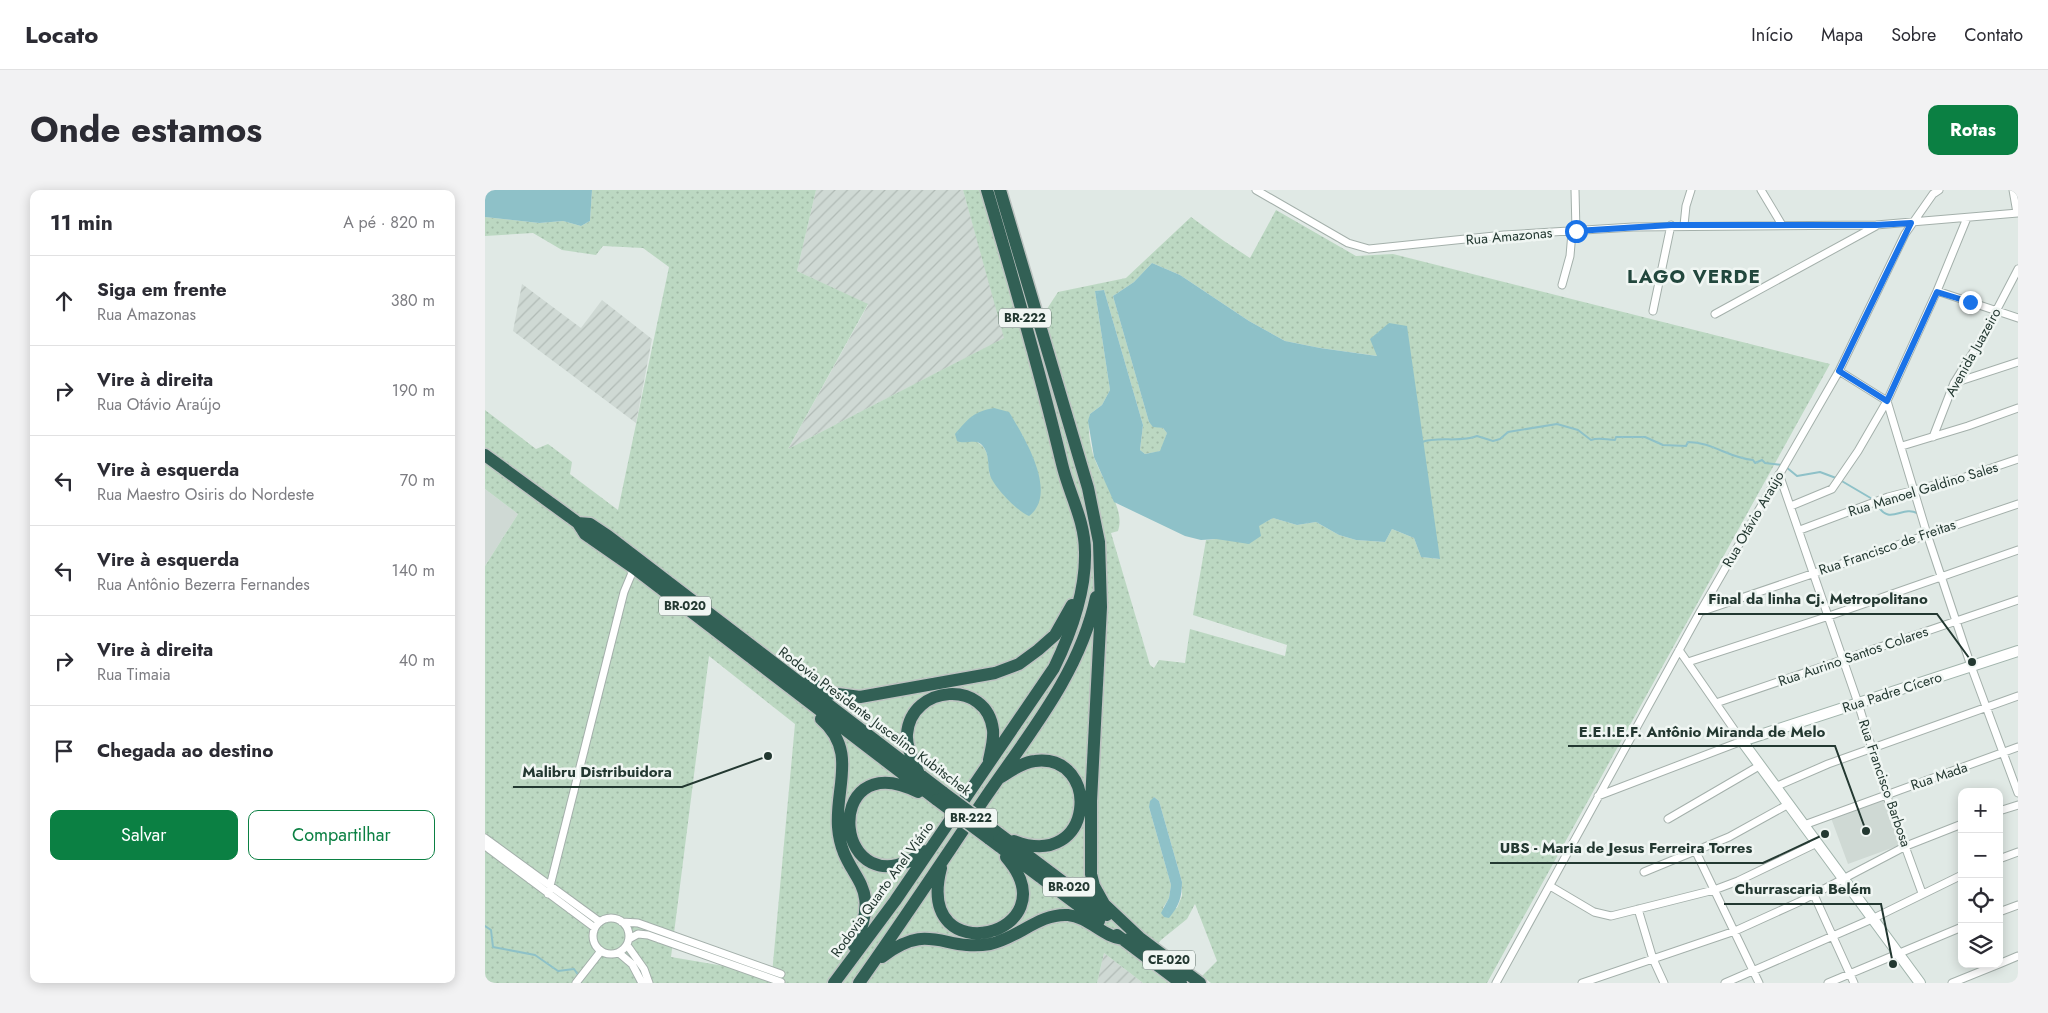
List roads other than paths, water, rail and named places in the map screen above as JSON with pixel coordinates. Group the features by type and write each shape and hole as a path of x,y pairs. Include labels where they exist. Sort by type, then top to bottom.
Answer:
{"highway":[{"name":"BR-222","path":"987,190 1029,331 1062,466 1077,508 1083,532 1085,552 1076,614 1065,645 1054,668 989,764"},
{"name":"BR-222","path":"944,859 1070,670 1090,620 1099,580 1099,542 1088,488 1000,190"},
{"name":"Rodovia Presidente Juscelino Kubitschek","path":"485,455 578,523 585,534 634,568 793,690 938,797 1139,937 1200,983"},
{"name":"Rodovia Presidente Juscelino Kubitschek","path":"578,523 590,524 608,536 919,774 938,797"},
{"path":"1083,532 1099,580 1100,625 1091,800 1091,874 1096,891 1104,904 1139,937"},
{"path":"769,659 780,660 820,688 846,696 881,694 995,673 1023,662 1055,635 1070,610 1083,574"},
{"path":"793,690 802,703 831,729 843,759 838,826 847,855 863,887 867,907 866,919 844,968"},
{"path":"919,774 908,744 909,723 920,706 938,695 948,692 971,697 986,711 993,730 989,764"},
{"path":"993,836 1036,847 1055,843 1071,832 1080,817 1082,803 1077,784 1063,768 1055,764 1034,761 999,778"},
{"name":"Rodovia Quarto Anel Viário","path":"834,983 895,900 989,764"},
{"path":"933,846 901,865 877,864 864,856 854,846 851,840 848,818 857,798 872,786 881,782 901,784 927,796 938,797"},
{"path":"944,859 937,890 939,906 945,917 961,931 973,934 990,933 1004,926 1016,915 1022,903 1023,890 1017,872 993,836"},
{"name":"Rodovia Presidente Juscelino Kubitschek","path":"993,836 1123,940 1181,983"},
{"path":"859,983 944,859"},
{"path":"872,965 899,945 916,938 977,945 993,943 1041,920 1057,916 1076,917 1123,940"}],"street":[{"name":"Rua Amazonas","path":"1256,190 1362,249 1574,231 1671,225 1876,225 2018,213"},
{"path":"1562,285 1570,256 1574,231 1575,190"},
{"path":"1684,225 1686,206 1691,190"},
{"path":"1761,190 1783,225"},
{"name":"Rua Otávio Araújo","path":"1496,983 1700,612 1839,371 1911,223 1939,190"},
{"path":"2013,190 2018,213"},
{"path":"1791,506 1827,492 1837,484 1887,401 1937,292 1967,218"},
{"path":"1653,311 1671,225"},
{"path":"1715,314 1876,225"},
{"name":"Avenida Juazeiro","path":"1933,437 1954,383 2018,269"},
{"path":"1937,292 2018,318"},
{"path":"1954,383 2018,362"},
{"path":"1839,371 1887,401 1941,578 1985,709 2018,793"},
{"path":"1902,446 2018,408"},
{"name":"Rua Manoel Galdino Sales","path":"1799,530 1865,504 1965,477 2018,458"},
{"name":"Rua Francisco Barbosa","path":"1779,474 1829,616 1886,794 1923,893"},
{"name":"Rua Francisco de Freitas","path":"1700,612 2018,504"},
{"path":"1688,662 1941,578 2018,550"},
{"path":"548,894 624,592 634,568"},
{"name":"Rua Aurino Santos Colares","path":"1716,703 2018,600"},
{"path":"1679,650 1787,805 1921,983"},
{"name":"Rua Padre Cícero","path":"1598,796 1742,742 2018,651"},
{"path":"1775,787 1872,749 2018,696"},
{"name":"Rua Mada","path":"1803,825 2018,747"},
{"path":"1668,819 1759,766"},
{"path":"1644,872 1729,837 1787,805"},
{"path":"2003,810 2018,805"},
{"path":"1582,983 1735,931 1815,894 1842,878 1906,846 1958,826"},
{"path":"485,838 600,922"},
{"path":"1550,886 1605,916 1714,890 1760,872 1817,843"},
{"path":"485,846 595,928"},
{"path":"1696,852 1759,983"},
{"path":"2003,858 2018,852"},
{"path":"1725,983 1872,919 1958,877"},
{"path":"1815,894 1854,983"},
{"path":"2003,911 2018,905"},
{"path":"1638,909 1653,959 1664,983"},
{"path":"642,983 632,964 619,953 607,954 601,951 595,943 595,928 600,922 612,918 622,922 638,923 781,978"},
{"path":"622,922 627,927 628,942 649,983"},
{"path":"1828,983 1958,929"},
{"path":"619,953 638,934 648,935 781,978"},
{"path":"576,983 601,951"},
{"path":"2003,962 2018,956"},
{"path":"1952,983 1989,968"}],"water":[{"path":"485,190 592,190 590,221 581,226 563,221 539,223 485,217"},
{"path":"1152,263 1180,275 1249,321 1285,341 1377,356 1370,339 1389,323 1407,326 1440,559 1421,557 1414,538 1392,529 1385,542 1356,540 1339,535 1316,522 1297,525 1273,518 1259,526 1261,536 1249,544 1216,539 1201,540 1185,536 1114,502 1094,457 1088,421 1090,414 1102,405 1110,390 1095,291 1104,290 1143,425 1140,450 1145,454 1160,451 1167,433 1163,428 1153,427 1149,422 1113,296 1134,282"},
{"path":"994,408 1009,412 1023,436 1036,465 1041,494 1037,506 1029,516 1013,504 992,480 985,448 977,442 957,441 955,434 968,420 976,414"},
{"path":"1154,797 1159,801 1182,882 1179,901 1169,918 1164,917 1161,913 1169,898 1171,885 1149,807 1150,801"}],"waterway":[{"path":"1422,442 1428,440 1464,439 1477,436 1493,441 1500,439 1508,432 1557,424 1578,430 1591,440 1615,440 1616,437 1645,437 1663,445 1686,446 1688,442 1697,443 1744,459 1753,460 1755,463 1762,460 1765,463 1782,465"},
{"path":"1786,467 1797,476 1820,472 1836,478"},
{"path":"1840,480 1874,500"},
{"path":"1877,504 1886,514 1891,515 1906,511 1917,513"},
{"path":"485,926 491,930 493,947 535,955 558,971 574,969 579,976"}],"place":[{"name":"Final da linha Cj. Metropolitano","path":"1972,662"},
{"name":"Malibru Distribuidora","path":"768,756"},
{"name":"E.E.I.E.F. Antônio Miranda de Melo","path":"1866,831"},
{"name":"UBS - Maria de Jesus Ferreira Torres","path":"1825,834"},
{"name":"Churrascaria Belém","path":"1893,964"}],"district":[{"name":"LAGO VERDE","path":"1694,276"}]}
